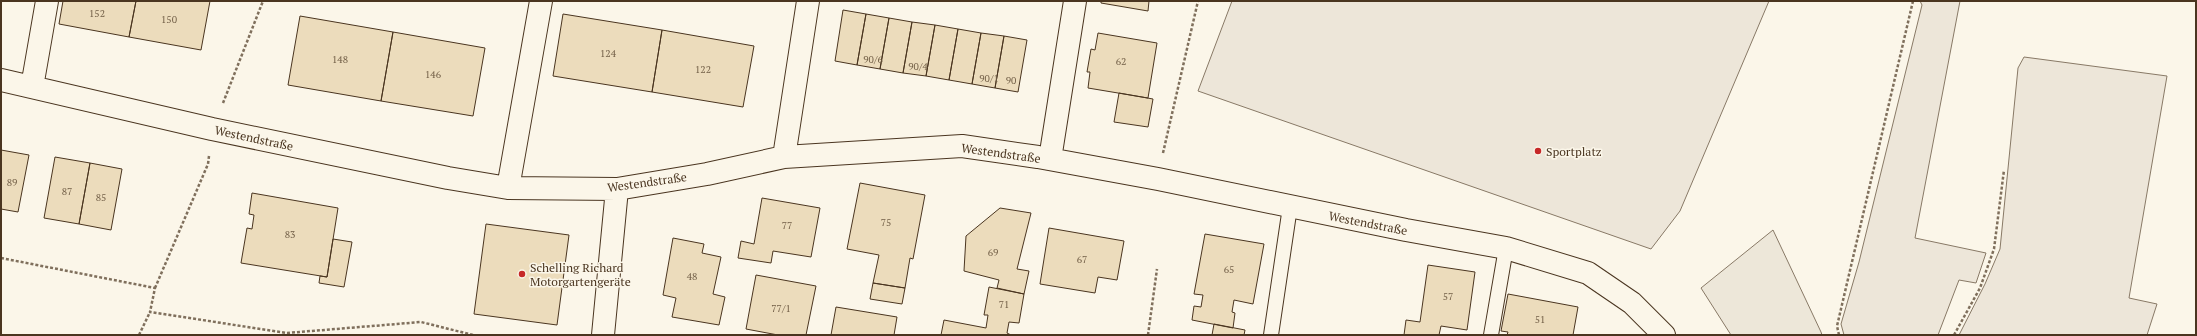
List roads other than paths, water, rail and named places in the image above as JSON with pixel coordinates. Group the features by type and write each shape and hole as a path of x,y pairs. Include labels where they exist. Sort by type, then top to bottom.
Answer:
{"street":[{"path":"32,87 47,1"},
{"path":"508,188 541,1"},
{"path":"784,157 808,1"},
{"name":"Westendstraße","path":"1050,159 1075,1"},
{"name":"Westendstraße","path":"1,80 212,130 448,178 508,188 617,189 707,174 784,157 962,146 1050,159 1158,179 1406,230 1506,248 1588,273 1632,303 1664,335"},
{"path":"603,335 617,189"}],"lane":[{"path":"1271,335 1290,207"},
{"path":"1491,335 1506,248"}],"place":[{"name":"Sportplatz","path":"1538,151"},
{"name":"Schelling Richard Motorgartengeräte","path":"522,274"}]}
